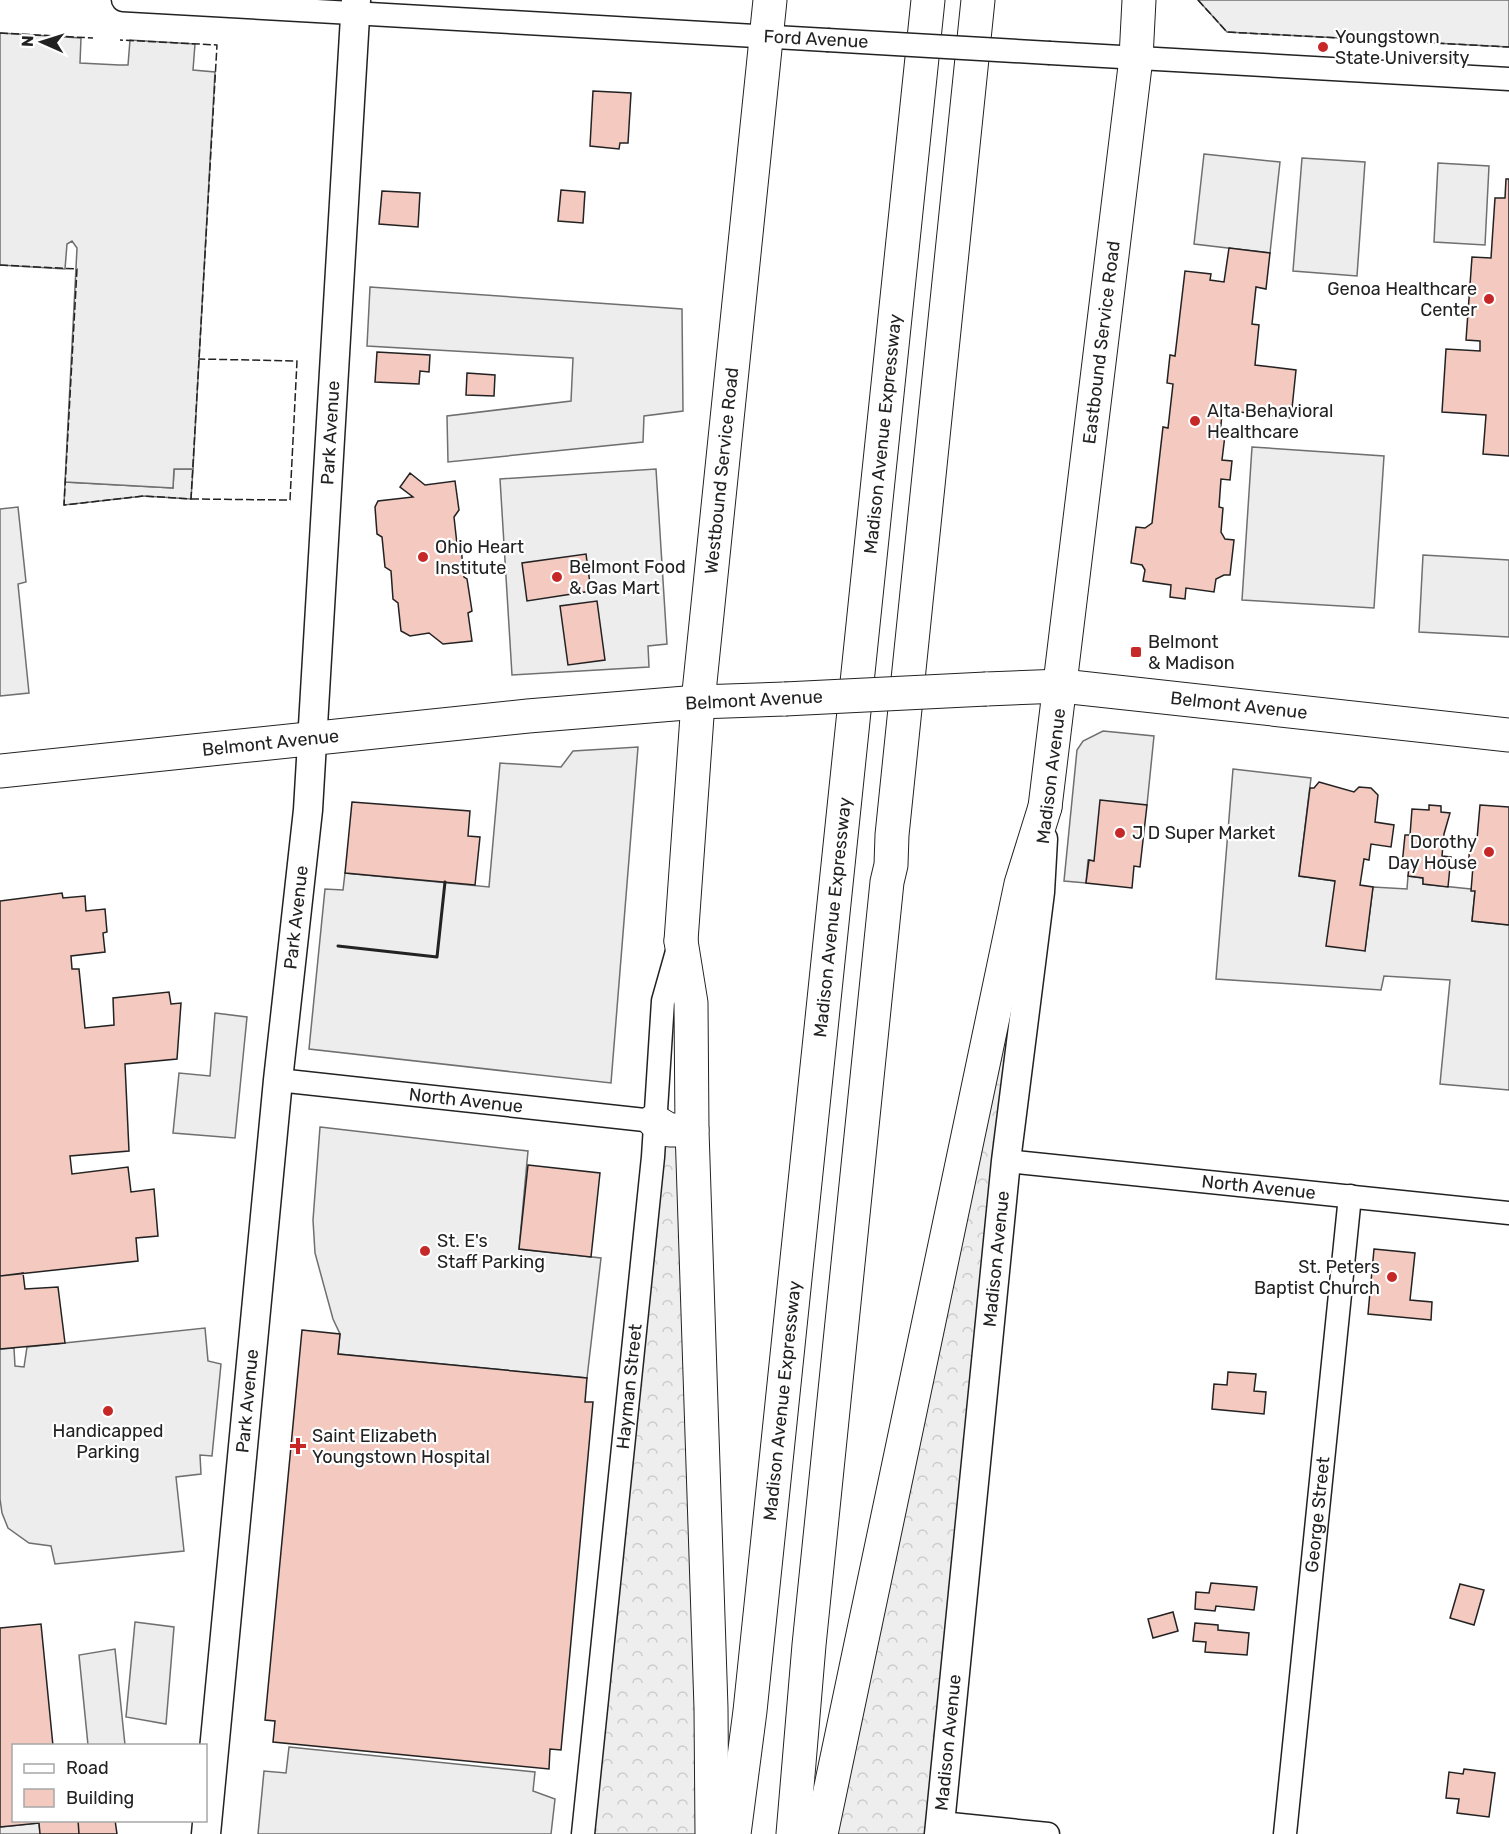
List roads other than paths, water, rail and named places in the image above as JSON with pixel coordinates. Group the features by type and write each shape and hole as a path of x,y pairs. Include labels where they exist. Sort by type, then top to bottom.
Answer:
{"main road":[{"name":"Westbound Service Road","path":"712,1834 711,1696 692,1130 690,1003 681,941 698,702 770,0"},
{"name":"Madison Avenue Expressway","path":"735,1834 750,1711 928,0"},
{"path":"793,1834 809,1645 887,882 891,865 892,835 978,0"},
{"name":"Eastbound Service Road","path":"1062,686 1136,58 1139,0"},
{"name":"Belmont Avenue","path":"0,771 528,716 698,702 1062,686 1509,735"},
{"name":"Madison Avenue","path":"1045,807 1062,686"},
{"path":"820,1834 1021,884 1045,807"},
{"path":"654,1121 669,1130 692,1130"}],"street":[{"name":"Ford Avenue","path":"123,0 356,7 826,40 1509,79"},
{"name":"Park Avenue","path":"206,1834 278,1080 308,810 356,7"},
{"name":"Madison Avenue","path":"940,1828 1006,1161 1040,892 1045,807"},
{"name":"Hayman Street","path":"583,1834 654,1121 663,1001 681,941"},
{"name":"North Avenue","path":"278,1080 654,1121"},
{"name":"North Avenue","path":"1006,1161 1509,1213"},
{"name":"George Street","path":"1285,1834 1350,1196"},
{"path":"940,1828 1048,1834"}],"place":[{"name":"Youngstown State University","path":"1323,47"},
{"name":"Genoa Healthcare Center","path":"1489,299"},
{"name":"Alta Behavioral Healthcare","path":"1195,421"},
{"name":"Ohio Heart Institute","path":"423,557"},
{"name":"Belmont Food & Gas Mart","path":"557,577"},
{"name":"Belmont & Madison","path":"1136,652"},
{"name":"J D Super Market","path":"1120,833"},
{"name":"Dorothy Day House","path":"1489,852"},
{"name":"St. E's Staff Parking","path":"425,1251"},
{"name":"St. Peters Baptist Church","path":"1392,1277"},
{"name":"Handicapped Parking","path":"108,1411"},
{"name":"Saint Elizabeth Youngstown Hospital","path":"298,1446"}]}
